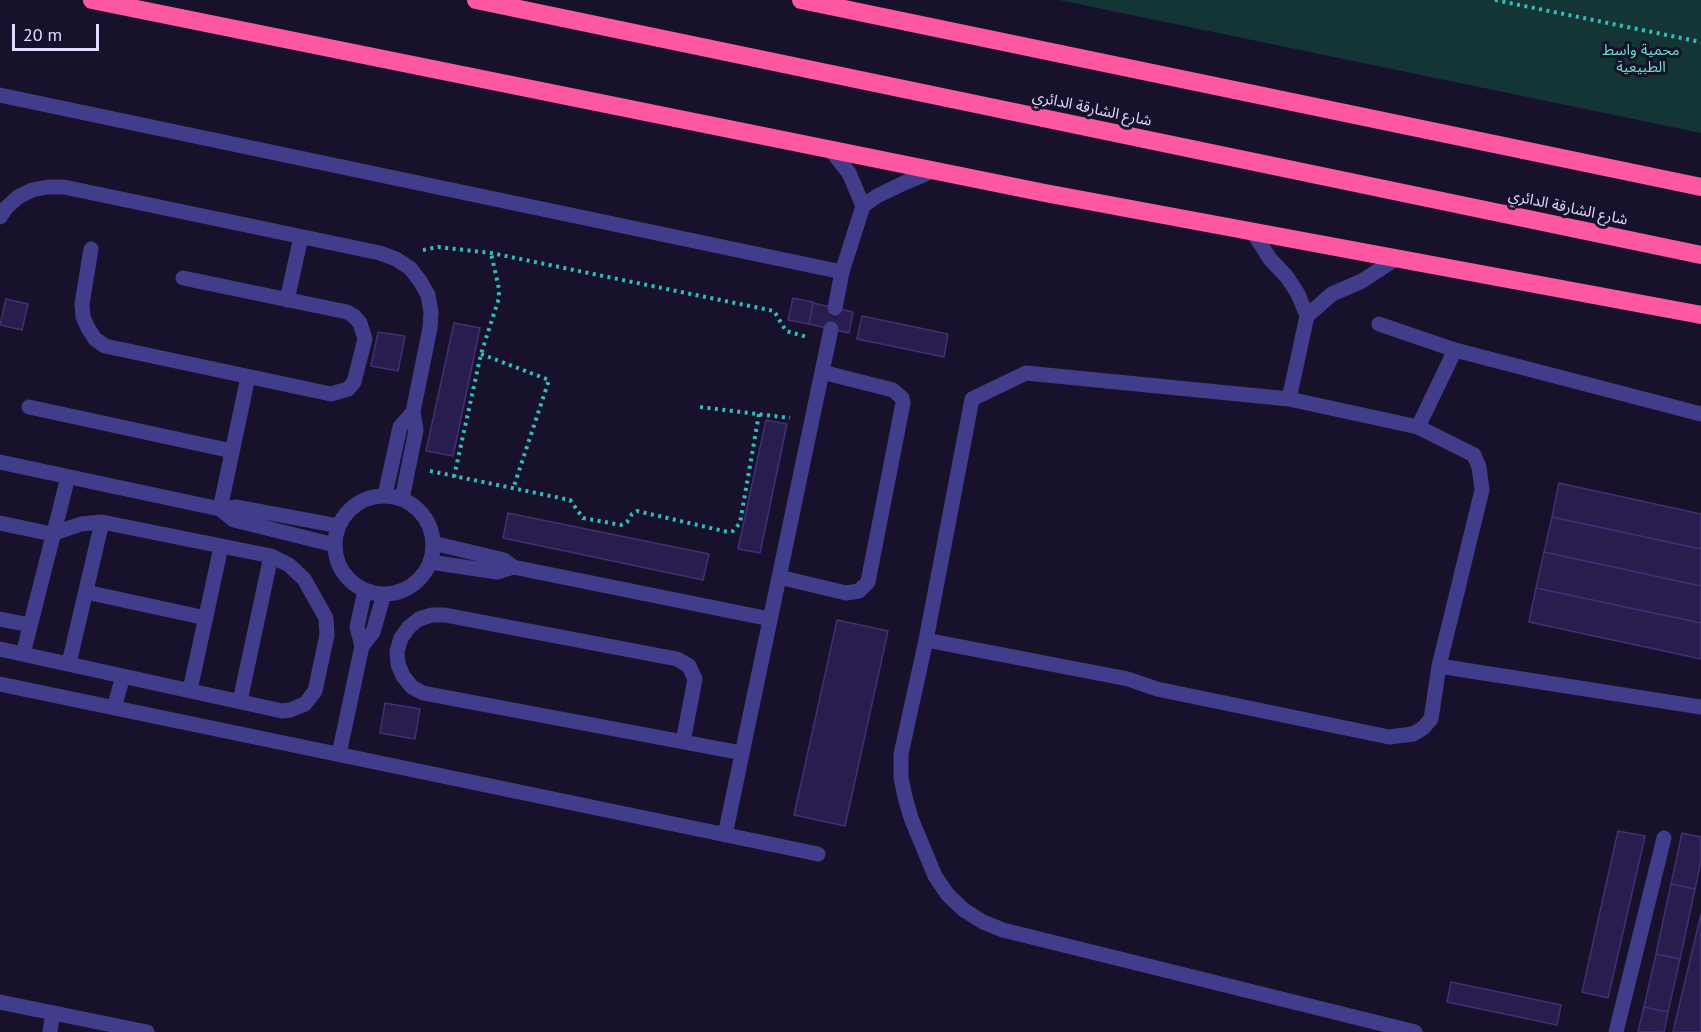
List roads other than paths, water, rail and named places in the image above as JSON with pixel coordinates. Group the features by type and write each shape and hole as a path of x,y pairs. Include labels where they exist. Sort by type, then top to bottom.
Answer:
{"highway":[{"path":"92,0 935,170 1701,315"},
{"name":"شارع الشارقة الدائري","path":"476,0 1701,255"},
{"path":"801,0 1701,187"}],"lane":[{"path":"0,95 842,272"},
{"path":"830,149 849,173 863,206 842,272 835,308"},
{"path":"863,206 895,187 935,170"},
{"path":"0,217 6,208 25,194 48,187 63,187 380,254 396,259 410,268 428,296 431,312 430,328 413,412 416,430 402,499"},
{"path":"1252,231 1270,259 1287,277 1298,294 1306,316 1289,399"},
{"path":"287,300 301,237"},
{"path":"91,249 82,304 83,317 95,339 105,346 331,393 348,389 354,382 364,339 360,323 347,312 183,278"},
{"path":"1306,316 1332,294 1362,281 1397,258"},
{"path":"1379,324 1455,350 1701,414"},
{"path":"725,835 829,336"},
{"path":"1418,427 1455,350"},
{"path":"779,577 846,593 859,591 868,582 880,525 903,409 902,398 893,390 822,372"},
{"path":"926,639 1128,678 1157,689 1389,737 1413,734 1431,719 1439,666 1482,490 1474,455 1418,427 1289,399 1026,374 972,399 926,639 901,754 901,778 911,818 935,876 948,895 964,910 983,922 1004,930 1415,1032"},
{"path":"220,509 248,377"},
{"path":"29,407 232,451"},
{"path":"385,495 400,427 413,412"},
{"path":"0,462 220,509 237,507 339,526"},
{"path":"23,654 68,477"},
{"path":"385,495 402,499 424,516 433,543 430,562 423,574 412,585 399,591 384,594 365,590 352,583 337,560 335,545 339,526 346,513 357,503 370,497 385,495"},
{"path":"220,509 234,520 335,545"},
{"path":"69,663 102,522"},
{"path":"0,523 52,534 81,524 102,522 271,556 289,565 304,579 326,618 327,635 315,691 305,704 282,711 0,649"},
{"path":"433,543 504,560 513,567 770,619"},
{"path":"190,690 221,547"},
{"path":"240,701 271,556"},
{"path":"430,562 497,572 513,567"},
{"path":"339,754 362,645 357,627 365,590"},
{"path":"86,592 206,618"},
{"path":"362,645 373,632 384,594"},
{"path":"683,742 695,679 689,666 677,659 445,615 432,615 419,619 401,638 397,651 398,664 403,676 412,687 423,693 683,742 742,753"},
{"path":"0,619 30,625"},
{"path":"1439,666 1701,707"},
{"path":"114,708 123,675"},
{"path":"0,684 818,854"},
{"path":"1616,1032 1664,838"},
{"path":"0,1002 147,1032"},
{"path":"50,1032 54,1013"}],"park label":[{"name":"محمية واسط الطبيعية","path":"1641,60"}]}
